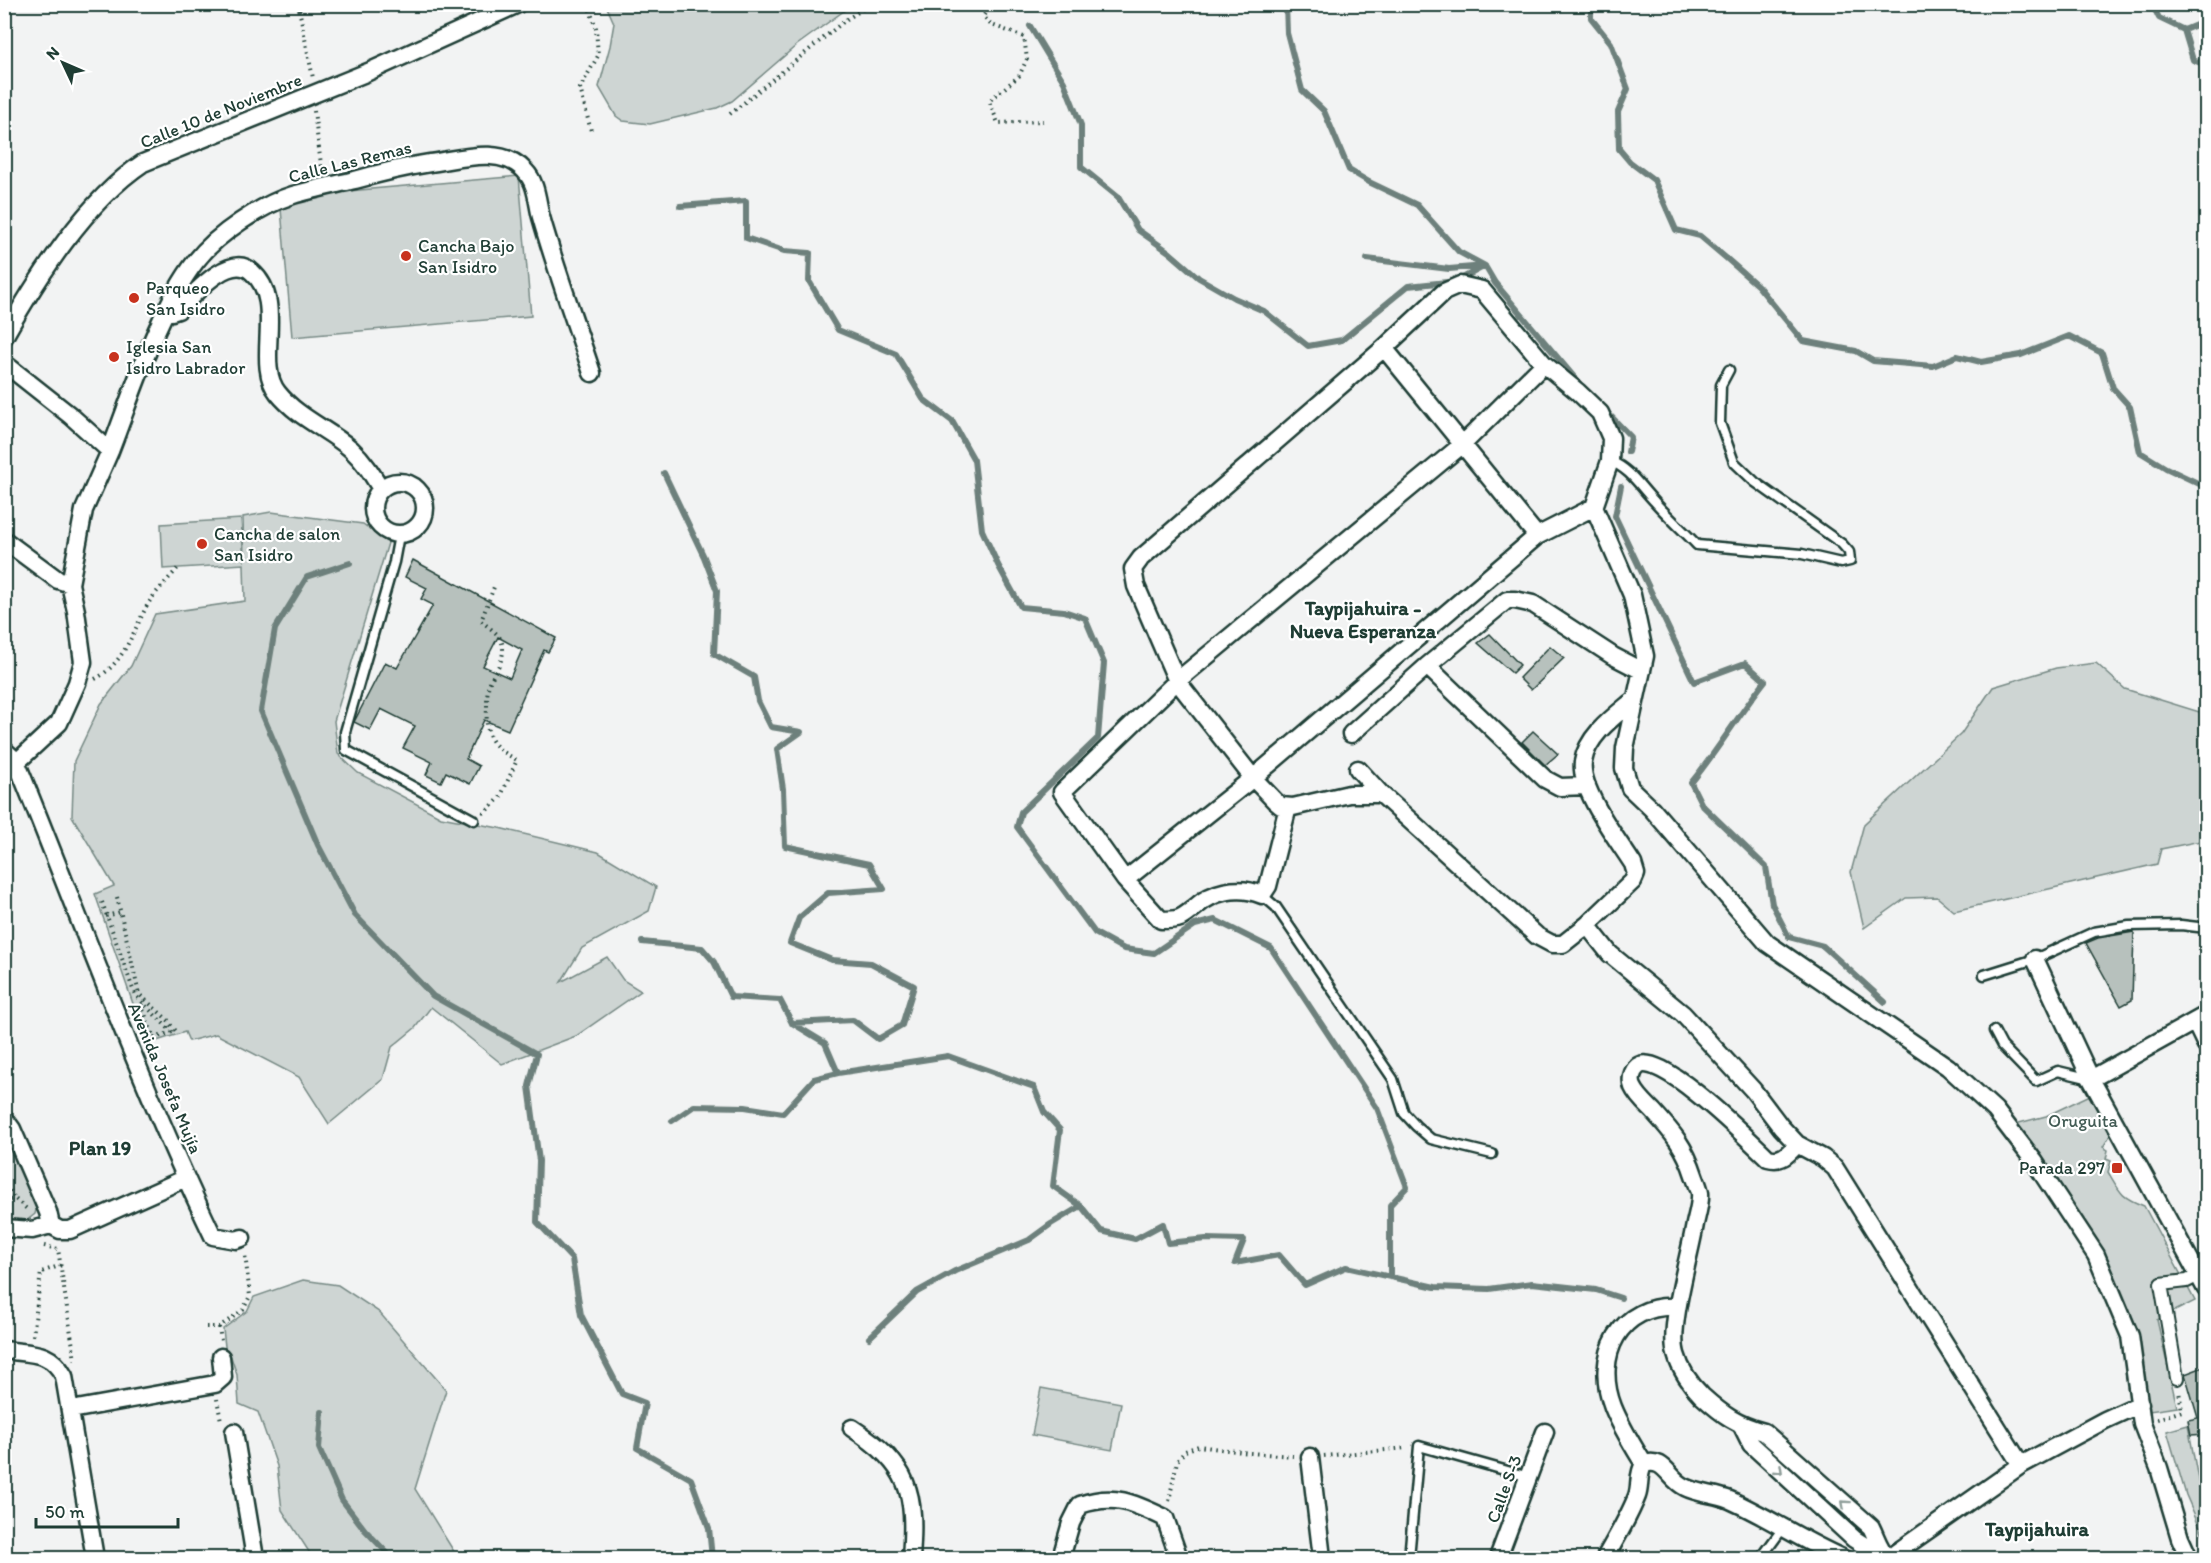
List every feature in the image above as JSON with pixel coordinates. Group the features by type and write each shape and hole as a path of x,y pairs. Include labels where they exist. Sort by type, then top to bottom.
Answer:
{"street":[{"name":"Calle 10 de Noviembre","path":"4,337 56,253 125,175 143,163 314,94 518,4"},
{"name":"Calle Las Remas","path":"110,451 157,333 181,283 198,260 220,238 251,215 291,196 408,166 485,155 515,162 525,170 533,182 541,216 592,373"},
{"path":"168,311 178,310 212,277 224,270 246,267 252,271 263,284 268,302 270,375 276,392 292,408 349,448 367,465 381,489"},
{"path":"1125,880 1253,778 1537,536 1593,507 1610,461 1611,438 1600,413 1544,364 1482,290 1460,285 1444,292 1384,348 1141,558 1133,569 1136,586 1177,681 1253,778 1275,801 1281,806 1288,807 1349,794 1381,794"},
{"path":"1384,348 1537,536"},
{"path":"4,363 71,416 110,451 84,510 70,584 83,662 77,683 59,723 10,756 4,774"},
{"path":"1288,807 1268,886 1262,895 1239,890 1221,891 1179,919 1161,920 1125,880 1062,792 1177,681 1462,444 1544,364"},
{"path":"405,482 413,485 424,498 426,506 422,523 408,533 399,534 391,533 377,522 373,505 381,489 388,484 405,482"},
{"path":"1593,507 1632,595 1645,656 1625,748 1624,768 1630,788 1652,809 1767,943 1948,1067 1995,1110 2034,1161 2096,1255 2130,1335 2142,1424 2159,1468 2180,1538 2189,1558"},
{"path":"4,540 58,580 70,584"},
{"path":"1351,734 1427,666 1507,600 1533,604 1613,656 1642,671"},
{"path":"1427,666 1545,779 1560,788 1587,786"},
{"path":"1358,769 1381,794 1537,936 1552,944 1563,944 1587,925 1633,881 1636,874 1634,864 1592,799 1583,763 1589,746 1614,717 1635,699"},
{"name":"Avenida Josefa Mujía","path":"4,1228 32,1230 51,1225 60,1230 70,1230 186,1178 136,1064 78,911 10,756"},
{"path":"1587,925 1610,954 1683,1014 1753,1090 1797,1144 1823,1158 1835,1168 2021,1465"},
{"path":"2036,959 2091,1079 2203,1282"},
{"path":"2091,1079 2201,1018 2206,1045"},
{"path":"1797,1144 1782,1158 1775,1160 1768,1158 1703,1098 1665,1071 1650,1064 1641,1064 1635,1068 1632,1085 1688,1154 1700,1193 1691,1249 1677,1307 1675,1353 1684,1372 1697,1390 1716,1409 1742,1426 1751,1444 1854,1539 1886,1555 1897,1552 2021,1465 2140,1404"},
{"path":"4,1118 12,1129 48,1212 51,1225"},
{"path":"186,1178 213,1236 236,1240 242,1238"},
{"path":"2177,1378 2161,1284 2203,1282"},
{"path":"1644,1464 1613,1406 1608,1382 1609,1356 1617,1334 1630,1319 1648,1309 1677,1307"},
{"path":"4,1350 41,1355 52,1359 64,1376 95,1558"},
{"path":"71,1410 215,1384 223,1377 220,1357"},
{"path":"852,1428 868,1439 898,1467 908,1487 914,1524 911,1558"},
{"path":"228,1430 255,1558"},
{"name":"Calle S-3","path":"1498,1558 1545,1432"},
{"path":"1310,1457 1322,1558"},
{"path":"1605,1558 1639,1492 1640,1470 1644,1464 1653,1461 1660,1464 1670,1476 1685,1487 1728,1499 1842,1558"},
{"path":"1061,1558 1071,1523 1080,1505 1095,1500 1114,1498 1139,1505 1165,1518 1179,1558"}],"lane":[{"path":"1610,461 1621,465 1634,477 1653,501 1696,545 1802,554 1841,563 1850,561 1849,552 1842,544 1755,482 1734,462 1720,423 1721,385 1729,370"},
{"path":"399,534 394,562 345,732 346,750 474,820"},
{"path":"1262,895 1276,907 1393,1079 1404,1113 1431,1139 1492,1154"},
{"path":"1984,975 2036,959 2094,932 2139,926 2181,925 2206,928"},
{"path":"1994,1031 2008,1052 2036,1081 2058,1071 2091,1079"},
{"path":"1409,1558 1419,1446 1529,1477"},
{"path":"1761,1558 1783,1528"}],"path":[{"path":"298,4 314,94 324,187"},
{"path":"588,4 596,28 597,56 580,88 591,131"},
{"path":"730,114 847,19 871,4"},
{"path":"992,4 983,16 992,25 1024,37 1027,59 1019,76 988,101 998,123 1043,121"},
{"path":"77,683 86,684 100,676 125,651 150,602 178,568"},
{"path":"474,820 500,798 517,760 491,741 486,726 488,687 502,661 503,650 501,639 481,621 494,587"},
{"path":"102,902 128,978 154,1038 176,1031 169,1021 140,994 117,897"},
{"path":"106,916 121,912"},
{"path":"127,1000 139,999 172,1032"},
{"path":"4,1180 15,1199 33,1215"},
{"path":"4,1201 15,1199"},
{"path":"206,1327 219,1327 243,1310 250,1296 242,1238"},
{"path":"43,1246 58,1249 76,1372"},
{"path":"32,1339 41,1272 62,1265"},
{"path":"216,1392 228,1430"},
{"path":"2142,1424 2182,1411"},
{"path":"1165,1518 1176,1461 1185,1451 1198,1446 1250,1453 1310,1457 1419,1446"}],"green space":[{"path":"606,5 852,5 797,45 732,101 717,108 650,124 623,121 616,116 599,87 614,23"},
{"name":"Cancha Bajo San Isidro","path":"519,176 531,316 292,337 280,197"},
{"path":"271,512 363,524 388,543 334,721 338,754 358,773 441,817 499,828 598,852 656,887 649,911 582,948 561,982 607,957 623,980 641,991 576,1036 502,1064 431,1007 415,1028 392,1047 383,1079 329,1124 299,1077 216,1034 189,1041 185,1032 147,1044 95,894 114,886 72,816 74,761 101,704 131,666 155,614 245,601 244,564 163,569 161,524 241,519 244,562 243,517"},
{"path":"2096,663 2125,689 2206,714 2206,840 2161,849 2157,864 1954,911 1937,897 1906,898 1864,928 1851,872 1864,824 1961,734 1993,687 2056,668"},
{"name":"Oruguita","path":"2092,1094 2111,1134 2103,1147 2108,1150 2106,1159 2111,1161 2108,1172 2122,1194 2144,1206 2195,1301 2157,1320 2177,1407 2149,1411 2131,1326 2080,1230 2000,1128 2046,1116"},
{"path":"5,1133 37,1206 35,1214 26,1221 5,1219"},
{"path":"303,1280 338,1285 379,1312 446,1390 415,1489 458,1558 313,1558 282,1510 277,1466 258,1412 239,1404 237,1375 230,1354 226,1355 223,1329 247,1311 254,1297"},
{"path":"1041,1388 1121,1403 1112,1450 1032,1435"},
{"path":"2188,1425 2206,1523 2206,1541 2186,1495 2167,1431"}],"building":[{"path":"413,560 556,638 548,652 544,650 508,730 484,720 466,759 479,766 470,784 446,772 441,782 426,775 432,762 403,748 415,726 381,709 370,730 354,722 385,662 397,668 433,605 421,599 427,588 405,577","holes":["498,637 522,650 510,678 483,666"]},
{"path":"1490,634 1520,665 1512,673 1478,643"},
{"path":"1550,646 1564,658 1531,690 1519,678"},
{"path":"1533,731 1558,754 1545,765 1522,742"},
{"path":"2134,932 2132,1000 2121,1006 2086,943 2098,938"},
{"path":"2206,1366 2206,1434 2191,1435 2188,1420 2198,1418 2185,1374"}],"waterway":[{"path":"1286,4 1287,33 1302,90 1324,111 1349,170 1417,205 1459,252 1485,266"},
{"path":"1591,4 1591,18 1611,43 1628,89 1618,112 1619,149 1630,162 1654,180 1676,230 1700,236 1726,258 1758,286 1803,341 1856,351 1873,361 1933,366 1957,356 1981,362 2021,355 2069,336 2102,353 2113,388 2130,407 2140,452 2166,468 2206,487"},
{"path":"2152,4 2159,18 2184,30 2193,60 2206,65"},
{"path":"2184,30 2206,21"},
{"path":"1030,26 1064,82 1081,125 1081,167 1118,197 1138,230 1169,252 1199,278 1234,298 1264,311 1308,346 1342,340 1408,286 1457,281 1485,266"},
{"path":"680,206 746,201 746,238 784,251 810,253 809,281 838,330 896,354 923,399 952,421 974,460 982,530 1021,607 1064,611 1085,618 1104,663 1098,738 1021,812 1017,827 1095,933 1124,949 1154,953 1195,925 1215,920 1271,948 1377,1108 1407,1187 1390,1205 1390,1276"},
{"path":"1367,259 1449,269 1485,266 1495,283 1579,383"},
{"path":"1605,410 1631,437 1628,452"},
{"path":"664,473 704,557 717,591 714,654 754,677 758,701 771,727 801,732 777,749 783,789 785,846 869,864 884,889 828,893 799,918 790,943 832,960 871,963 914,986 902,1025 878,1039 853,1020 792,1023"},
{"path":"1621,486 1615,516 1694,682 1745,663 1765,681 1691,783 1702,805 1766,867 1772,904 1789,937 1823,946 1885,1002"},
{"path":"350,563 307,577 275,629 261,711 318,845 355,915 433,996 537,1054 529,1086 539,1161 537,1222 572,1259 581,1315 622,1394 645,1403 637,1448 691,1479 709,1528 712,1558"},
{"path":"642,942 702,948 714,962 731,997 780,1000 792,1023 825,1043 838,1073 948,1056 1034,1087 1044,1112 1060,1130 1053,1186 1081,1206 1101,1231 1135,1239 1163,1224 1168,1243 1206,1239 1244,1240 1235,1263 1279,1255 1305,1285 1346,1267 1435,1287 1489,1289 1532,1283 1596,1290 1621,1298"},
{"path":"672,1121 694,1106 745,1107 783,1113 814,1079 838,1073"},
{"path":"869,1338 917,1292 955,1271 1029,1240 1081,1206"},
{"path":"322,1412 319,1448 342,1500 365,1530 392,1558"}],"place":[{"name":"Cancha Bajo San Isidro","path":"406,256"},
{"name":"Parqueo San Isidro","path":"134,298"},
{"name":"Iglesia San Isidro Labrador","path":"114,357"},
{"name":"Cancha de salon San Isidro","path":"202,544"},
{"name":"Parada 297","path":"2117,1168"}],"district":[{"name":"Taypijahuira - Nueva Esperanza","path":"1363,620"},
{"name":"Plan 19","path":"100,1148"},
{"name":"Taypijahuira","path":"2037,1529"}]}
